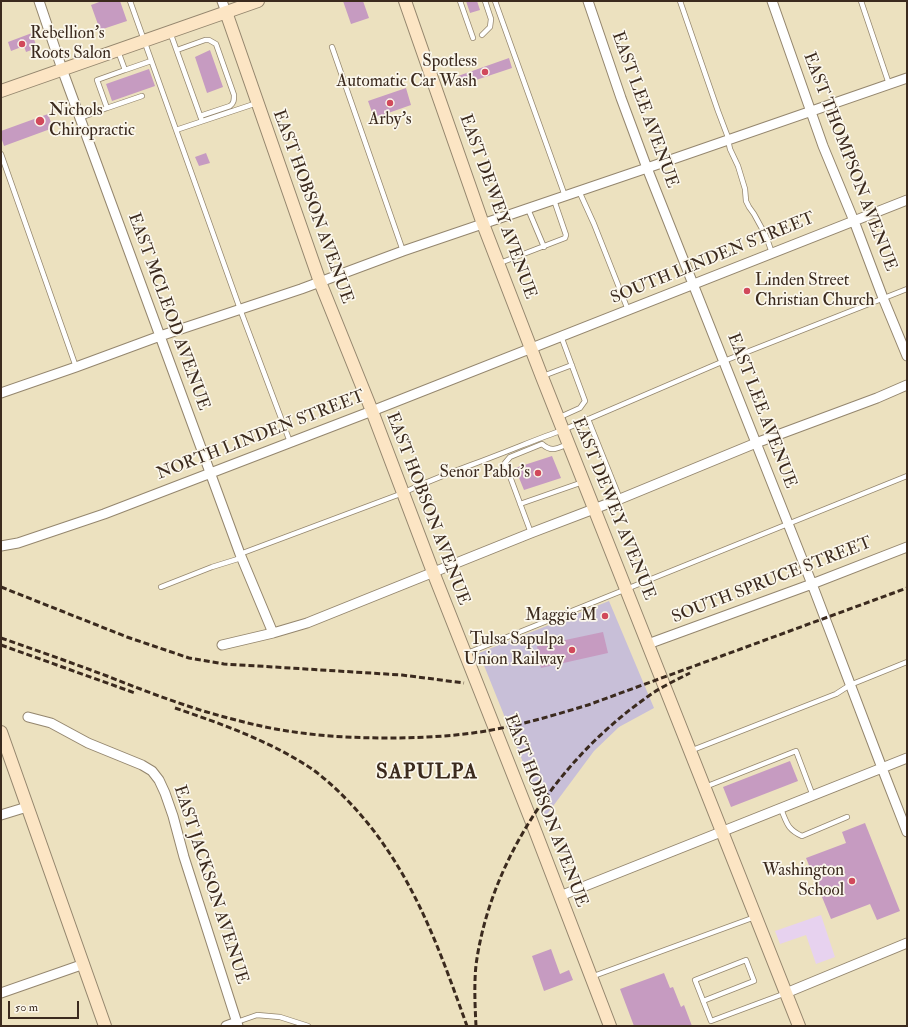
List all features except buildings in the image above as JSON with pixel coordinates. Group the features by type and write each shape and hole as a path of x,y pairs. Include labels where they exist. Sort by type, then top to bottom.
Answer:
{"street":[{"name":"EAST MCLEOD AVENUE","path":"38,1 241,556 273,633"},
{"path":"1,90 170,32 224,7 258,1"},
{"name":"EAST DEWEY AVENUE","path":"405,1 498,264 799,1026"},
{"name":"EAST LEE AVENUE","path":"588,1 647,168 812,584 907,832"},
{"name":"EAST THOMPSON AVENUE","path":"772,1 823,146 907,356"},
{"name":"EAST HOBSON AVENUE","path":"224,7 320,282 372,411 433,572 610,1026"},
{"path":"1,393 160,336 320,282 403,251 907,78"},
{"name":"SOUTH LINDEN STREET","path":"531,348 907,200"},
{"name":"NORTH LINDEN STREET","path":"1,546 18,543 104,514 531,348"},
{"path":"222,645 307,623 531,533 620,500 756,443 878,398 907,385"},
{"name":"SOUTH SPRUCE STREET","path":"648,644 812,584 907,547"},
{"name":"EAST JACKSON AVENUE","path":"28,717 51,723 88,743 142,765 152,771 159,780 173,816 184,858 237,1024"},
{"path":"1,732 105,1026"},
{"path":"560,896 907,758"},
{"path":"1,816 27,807"},
{"path":"786,993 907,943"},
{"path":"1,993 84,964"},
{"path":"226,1026 237,1024"}],"lane":[{"path":"130,1 240,309 290,442"},
{"path":"460,1 473,38"},
{"path":"482,35 490,27 491,19 485,1"},
{"path":"495,1 565,196"},
{"path":"680,1 729,140 730,149 738,166 746,201 766,236 772,253"},
{"path":"860,1 889,84"},
{"path":"170,32 201,119"},
{"path":"176,130 230,106 233,104 234,100 234,95 216,44 209,40 205,40 177,50"},
{"path":"332,47 403,251"},
{"path":"118,50 125,70"},
{"path":"107,108 97,80 151,61"},
{"path":"80,118 142,96"},
{"path":"201,119 257,103"},
{"path":"1,154 76,367"},
{"path":"579,191 594,224 628,310"},
{"path":"498,264 565,238 566,235 554,200"},
{"path":"528,209 544,246"},
{"path":"161,586 403,494 421,484 588,420 724,361 907,289"},
{"path":"558,418 580,408 585,401 561,336"},
{"path":"542,377 572,365"},
{"path":"588,420 620,500"},
{"path":"531,533 505,463 510,457 542,444 546,448 554,450 568,444"},
{"path":"465,654 907,476"},
{"path":"520,504 583,482"},
{"path":"690,751 836,694 850,685 907,662"},
{"path":"705,787 796,751 813,796"},
{"path":"781,808 789,828 802,836 847,817"},
{"path":"591,977 756,916"},
{"path":"703,1002 754,981 746,960 694,980 703,1002 711,1021 786,993"},
{"path":"237,1024 257,1016 280,1016 308,1026"}],"shaded area":[{"path":"609,601 654,708 619,727 594,751 545,817 479,653"},
{"path":"821,915 835,957 816,964 806,935 780,944 775,931"}],"railway":[{"path":"1,587 127,637 189,658 224,664 402,675 464,683"},
{"path":"1,638 81,666 172,701 223,717 277,729 332,736 388,738 429,737 497,729 588,705 907,588"},
{"path":"1,645 135,693"},
{"path":"476,1026 475,973 484,926 496,888 513,852 533,816 556,783 583,753 612,725 654,692 690,673"},
{"path":"175,708 245,734 296,759 312,769 328,782 350,803 387,849 415,897 438,947 467,1026"}],"place":[{"name":"Rebellion's Roots Salon","path":"22,44"},
{"name":"Spotless Automatic Car Wash","path":"485,72"},
{"name":"Arby's","path":"390,103"},
{"name":"Nichols Chiropractic","path":"40,121"},
{"name":"Linden Street Christian Church","path":"747,291"},
{"name":"Senor Pablo's","path":"538,473"},
{"name":"Maggie M","path":"605,616"},
{"name":"Tulsa Sapulpa Union Railway","path":"572,650"},
{"name":"Washington School","path":"852,881"}],"district":[{"name":"SAPULPA","path":"427,773"}]}
